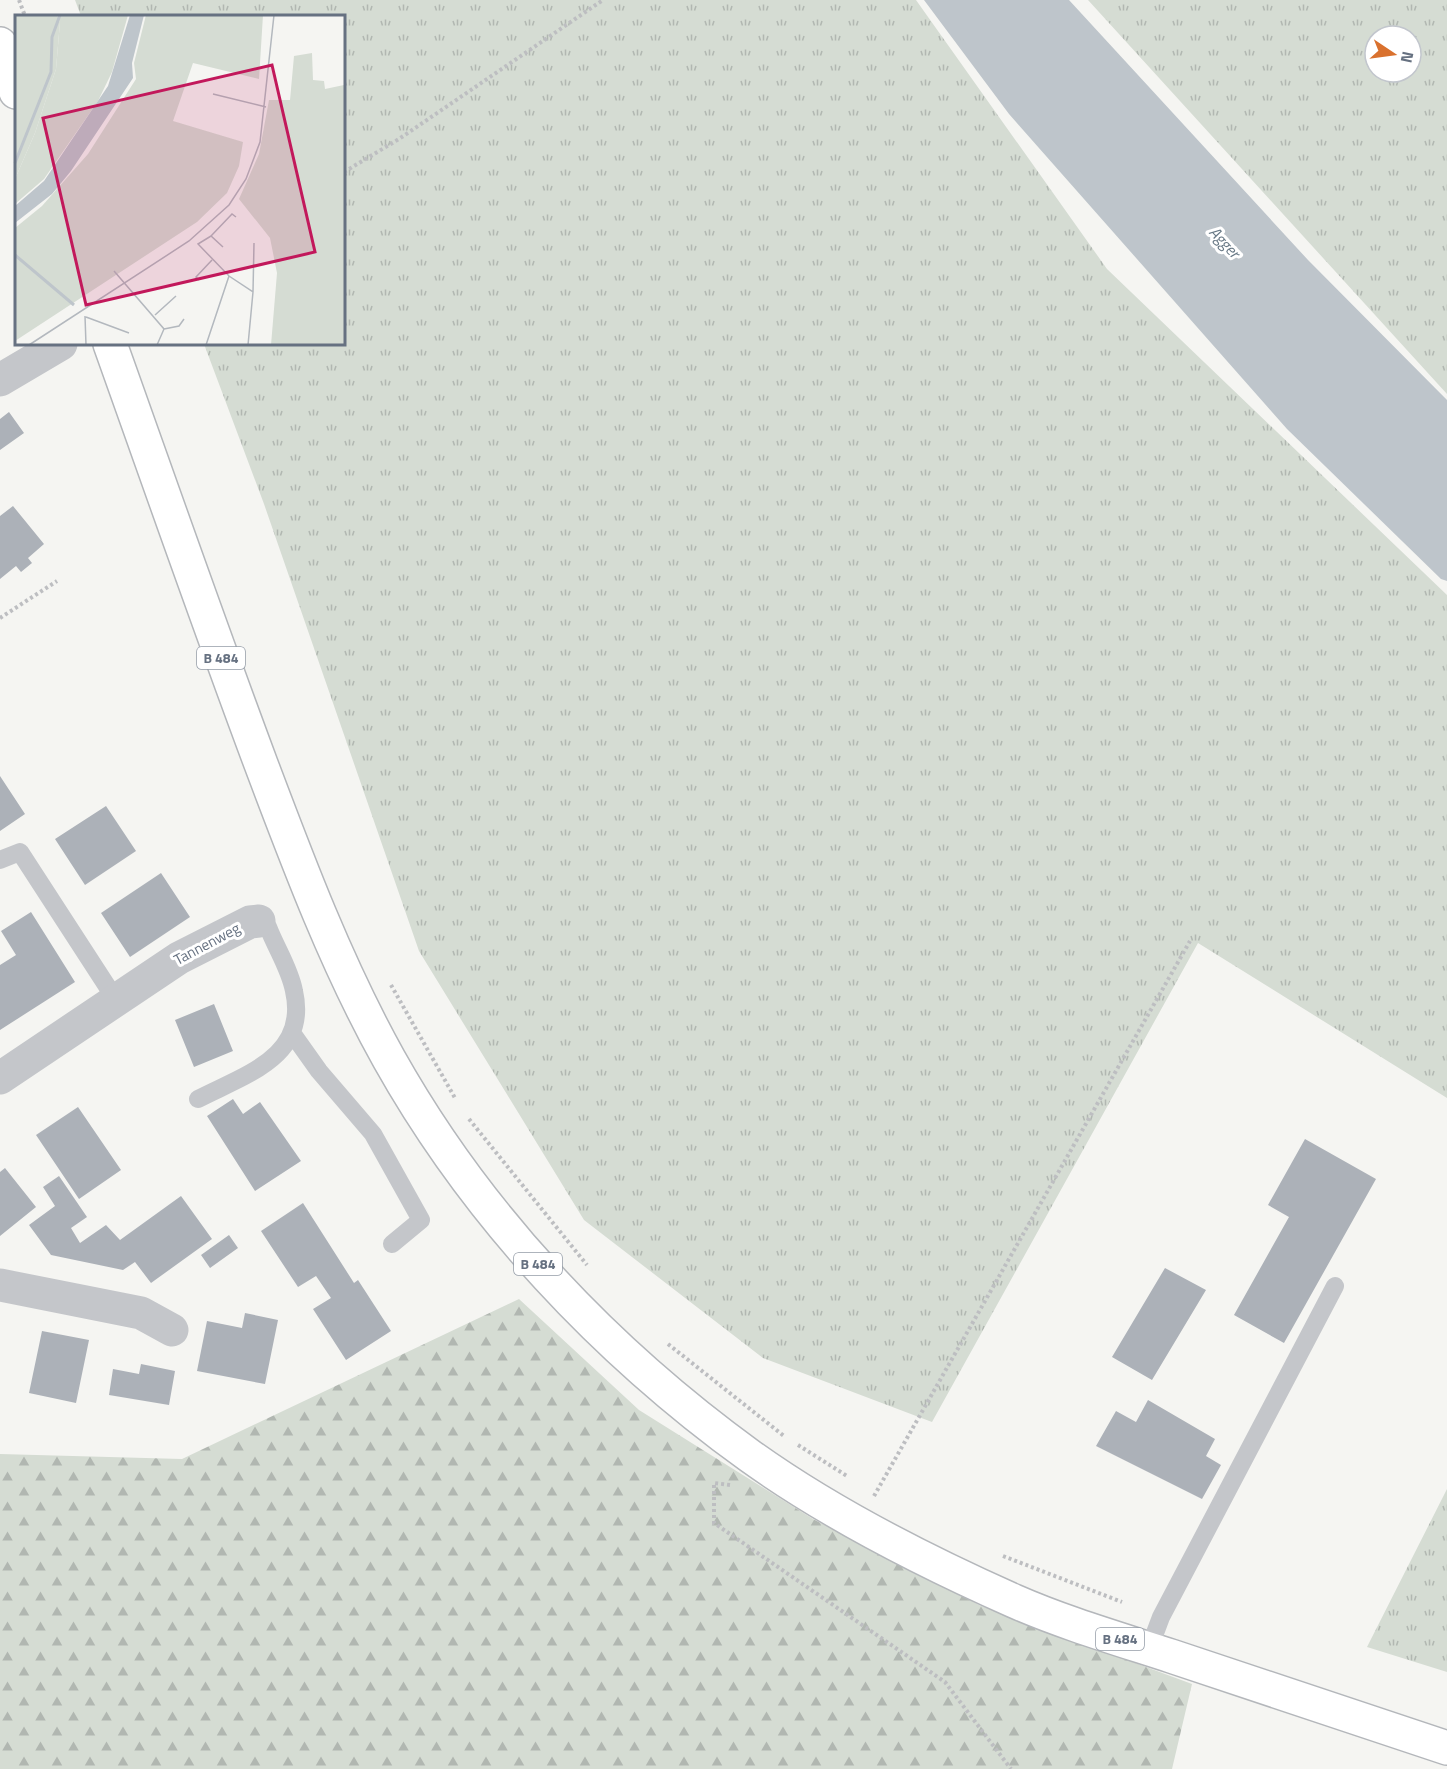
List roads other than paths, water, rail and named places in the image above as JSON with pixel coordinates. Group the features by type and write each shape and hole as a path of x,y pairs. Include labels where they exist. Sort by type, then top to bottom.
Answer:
{"main road":[{"path":"0,44 15,89"},
{"name":"B 484","path":"110,345 214,638 296,857 342,968 390,1061 457,1165 495,1215 571,1302 658,1384 752,1457 906,1549 1018,1603 1447,1748"}],"street":[{"path":"0,380 59,345"},
{"name":"Tannenweg","path":"0,1078 206,942 250,922 260,921"},
{"path":"0,1285 141,1313 172,1330"}],"lane":[{"path":"0,860 20,852 116,1000"},
{"name":"Tannenweg","path":"198,1100 274,1059 288,1043 292,1033 296,1015 294,989 268,927 260,921"},
{"path":"292,1033 319,1071 373,1134 421,1220 392,1244"},
{"path":"1149,1649 1161,1617 1335,1286"}],"water":[{"name":"Agger","path":"924,0 1069,0 1308,260 1447,400 1447,581 1441,579 1287,429 1009,114"}]}
